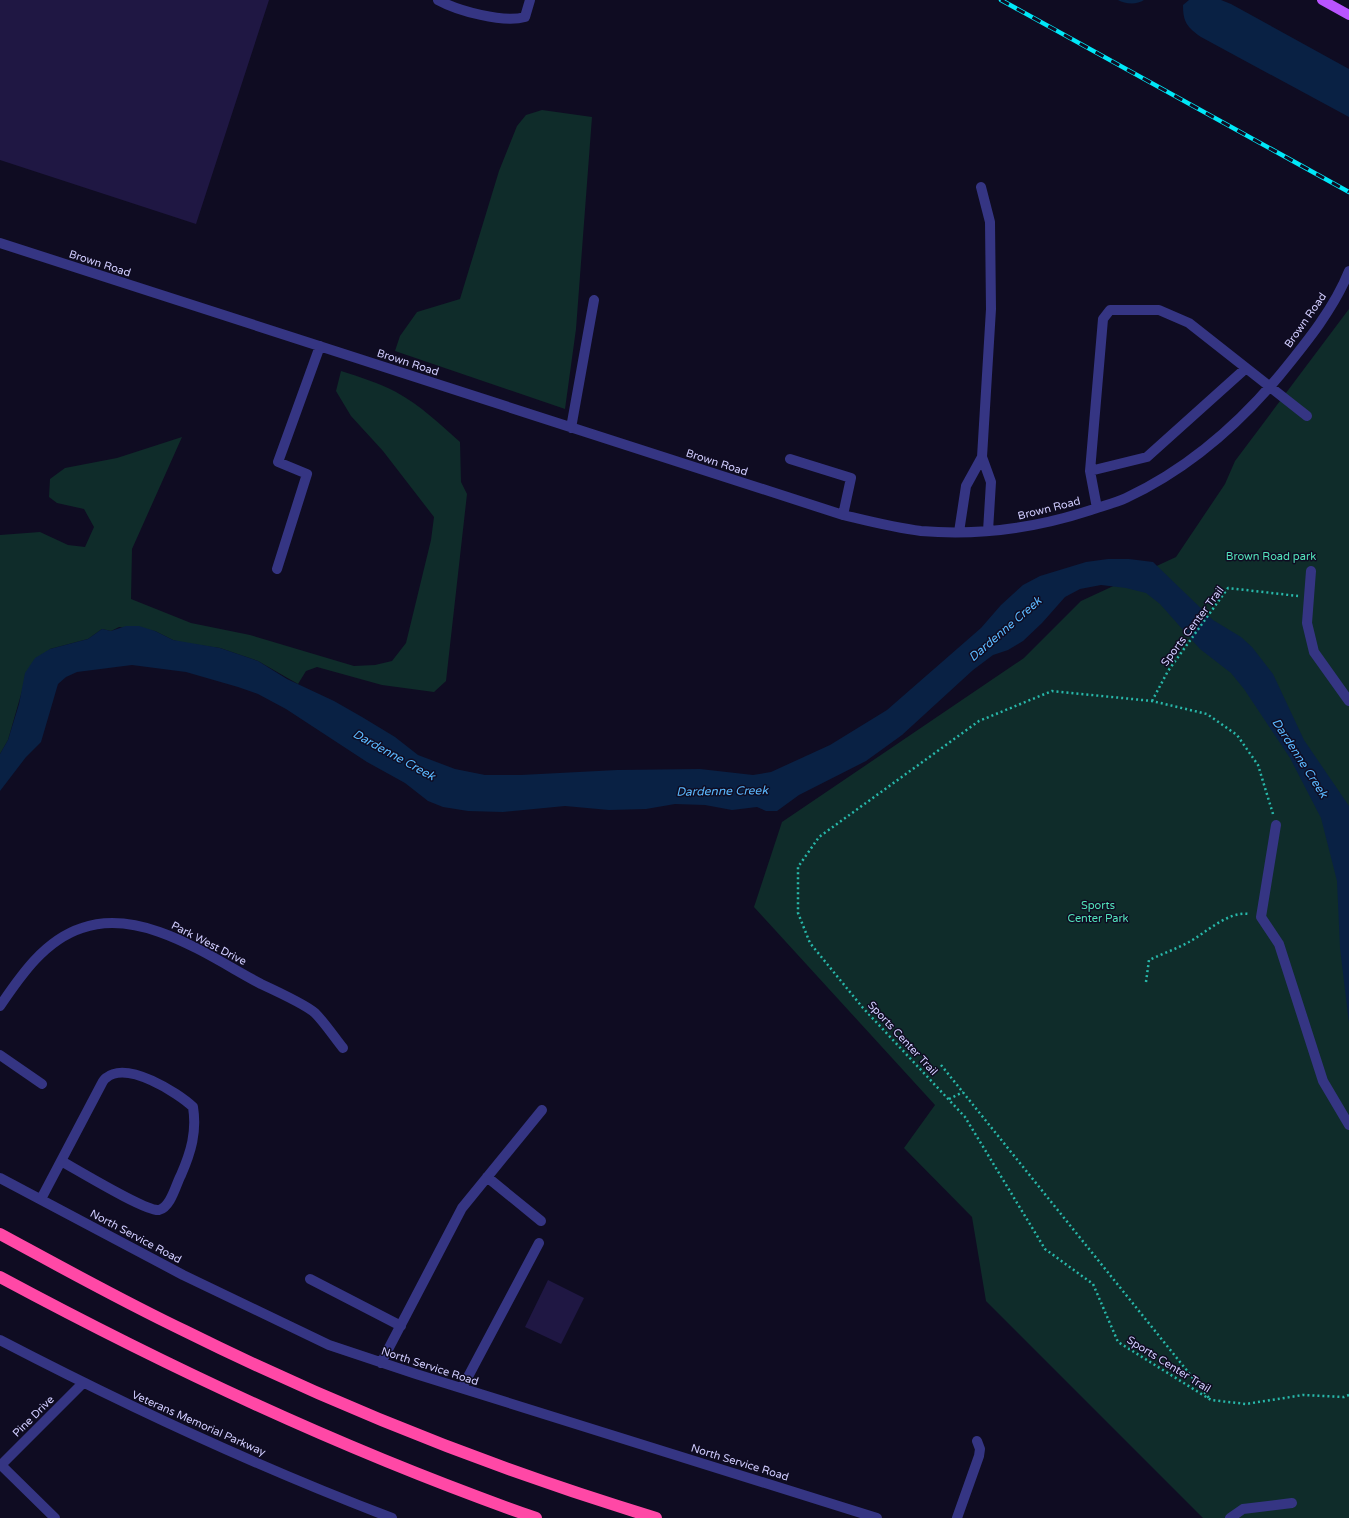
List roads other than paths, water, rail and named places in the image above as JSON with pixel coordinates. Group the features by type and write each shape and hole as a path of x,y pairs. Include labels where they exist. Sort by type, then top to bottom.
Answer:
{"highway":[{"path":"0,1234 185,1331 337,1401 494,1463 656,1518"},
{"path":"0,1277 186,1373 264,1409 418,1475 536,1518"}],"main road":[{"path":"1322,0 1349,15"}],"street":[{"path":"438,0 456,9 514,20 525,17 530,0"},
{"path":"981,187 990,222 991,309 982,457 991,482 988,531"},
{"name":"Brown Road","path":"0,243 843,515 921,531 959,532 1028,527 1064,519 1125,498 1164,478 1200,453 1233,424 1269,387 1294,357 1333,302 1349,271"},
{"path":"571,428 594,300"},
{"path":"1097,508 1090,471 1103,319 1110,310 1159,310 1189,323 1306,416"},
{"path":"277,569 307,474 278,462 320,346"},
{"path":"1090,471 1147,457 1245,368"},
{"path":"959,532 966,486 982,457"},
{"path":"790,459 851,478 843,515"},
{"path":"1310,571 1307,623 1314,652 1349,701"},
{"path":"1276,824 1262,916 1279,944 1323,1081 1349,1125"},
{"name":"Park West Drive","path":"0,1006 25,971 39,956 59,940 81,928 104,922 132,924 171,935 314,1012 343,1048"},
{"path":"0,1055 42,1084"},
{"path":"41,1199 61,1161 101,1085 107,1077 116,1073 135,1074 183,1098 193,1107 196,1124 191,1153 171,1197 166,1205 159,1210 152,1209 138,1203 61,1161"},
{"path":"382,1362 462,1208 542,1110"},
{"name":"North Service Road","path":"0,1178 183,1275 322,1342 462,1388 877,1518"},
{"path":"487,1178 541,1221"},
{"path":"462,1388 539,1243"},
{"path":"310,1279 401,1326"},
{"name":"Veterans Memorial Parkway","path":"0,1340 83,1384 256,1462 392,1518"},
{"name":"Pine Drive","path":"0,1466 83,1384"},
{"path":"957,1518 979,1456 980,1450 977,1441"},
{"path":"0,1466 55,1518"},
{"path":"1230,1518 1244,1509 1292,1503"}],"water":[{"path":"1118,0 1144,0 1138,3 1131,3"},
{"path":"1189,0 1221,0 1231,4 1349,69 1349,117 1201,37 1189,27 1185,20 1183,5"},
{"name":"Dardenne Creek","path":"1108,559 1129,559 1153,562 1213,620 1241,637 1252,647 1273,674 1304,740 1349,806 1349,1023 1340,948 1337,881 1321,818 1290,758 1244,689 1231,673 1200,649 1160,604 1146,593 1126,588 1101,585 1080,589 1065,597 1042,623 1023,641 1008,650 993,655 973,670 902,735 866,761 799,795 777,811 766,811 757,807 732,810 705,805 675,804 646,809 609,810 565,806 503,812 468,811 443,807 428,801 405,783 367,762 286,709 258,694 186,672 132,665 77,672 66,677 58,684 41,742 26,757 0,791 0,754 8,740 19,704 25,673 35,658 50,649 88,639 102,629 111,631 126,626 139,626 155,631 173,640 220,648 258,661 287,679 334,701 362,717 395,737 418,755 455,769 485,775 521,775 617,770 700,769 753,775 771,772 830,745 887,710 981,628 1001,605 1023,585 1040,576 1086,562"}],"railway":[{"path":"1001,0 1349,192"}],"park label":[{"name":"Brown Road park","path":"1271,556"},
{"name":"Sports Center Park","path":"1098,911"}]}
